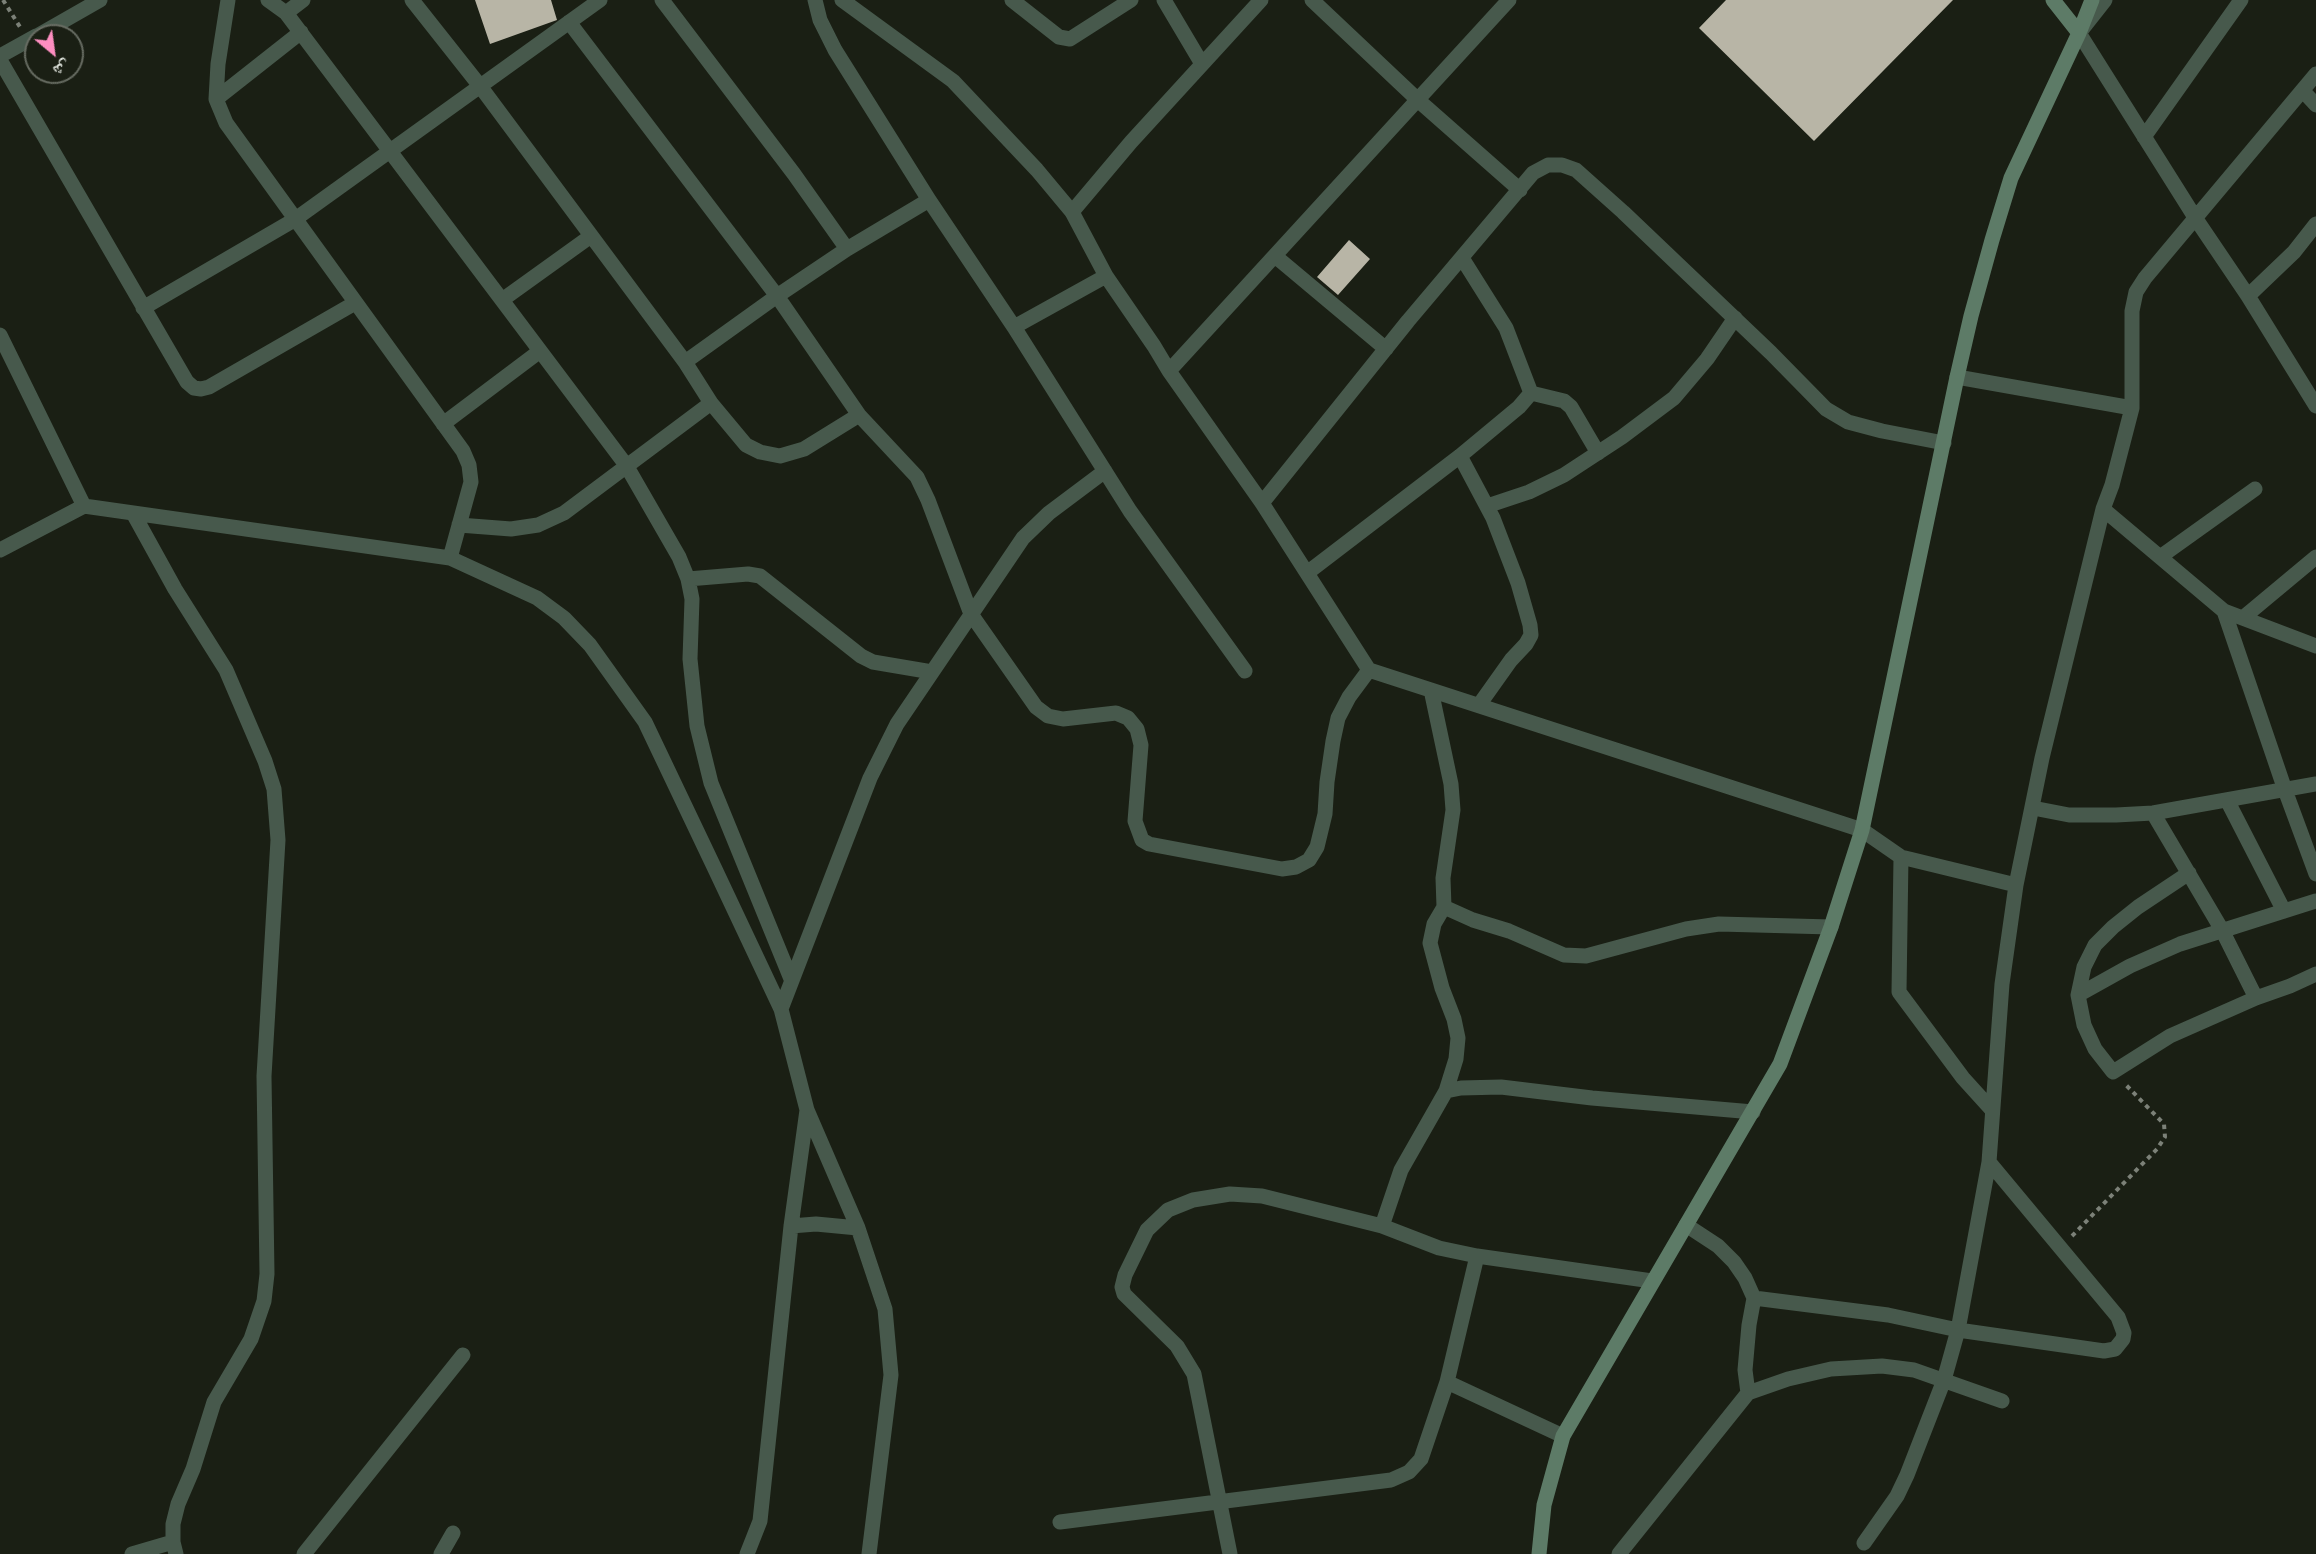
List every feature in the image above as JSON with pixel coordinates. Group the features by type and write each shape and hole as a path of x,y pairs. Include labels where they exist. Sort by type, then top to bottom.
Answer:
{"street":[{"path":"57,24 100,0"},
{"path":"228,0 218,64 216,99 226,123 463,451 469,465 471,482 450,558"},
{"path":"268,0 286,13 301,32 626,465 679,557 688,579 692,599 690,659 697,726 711,783 791,979"},
{"path":"286,13 303,0"},
{"path":"412,0 480,86 685,362 711,403 746,445 760,452 780,456 804,448 859,415"},
{"path":"143,308 294,220 600,0"},
{"path":"662,0 794,174 847,249"},
{"path":"815,0 820,20 835,50 929,200 1014,327 1130,511 1245,670"},
{"path":"842,0 953,81 1038,170 1072,212 1106,276 1169,371 1262,503 1369,670 1862,830 1901,857 2016,885"},
{"path":"1012,0 1059,37 1070,39 1131,0"},
{"path":"1164,0 1202,64"},
{"path":"1072,212 1131,142 1261,0"},
{"path":"1312,0 1419,101 1520,190"},
{"path":"1169,371 1419,101 1509,0"},
{"path":"2053,0 2079,33 2316,406"},
{"path":"1539,1554 1544,1505 1563,1436 1780,1064 1831,927 1862,830 1971,316 2011,178 2079,33 2092,0"},
{"path":"2079,33 2104,0"},
{"path":"2144,137 2241,0"},
{"path":"569,22 777,296 859,415 917,477 971,614 1028,697 1048,716 1063,719 1116,714 1128,718 1137,729 1141,745 1136,821 1142,840 1282,869 1296,867 1308,860 1317,847 1325,814 1332,741 1338,718 1349,697 1369,670"},
{"path":"216,99 301,32"},
{"path":"24,43 0,58 143,308 187,382 194,388 209,387 355,303"},
{"path":"1864,1543 1897,1496 1944,1380 1958,1330 1989,1162 2002,984 2016,885 2042,758 2103,509 2112,485 2132,408 2132,311 2136,292 2145,278 2316,74"},
{"path":"2303,91 2316,105"},
{"path":"1262,503 1386,349 1533,173 1548,165 1562,165 1576,170 1735,318 1826,409 1848,422 1944,443"},
{"path":"685,362 847,249 929,200"},
{"path":"2248,296 2294,252 2316,224"},
{"path":"502,300 591,236"},
{"path":"1275,256 1386,349"},
{"path":"1462,258 1506,328 1531,393"},
{"path":"1014,327 1106,276"},
{"path":"1487,506 1538,488 1564,475 1674,398 1707,358 1735,318"},
{"path":"0,335 5,357 84,506"},
{"path":"443,424 540,351"},
{"path":"1957,377 2132,408"},
{"path":"1531,393 1564,401 1571,407 1598,453"},
{"path":"1307,573 1460,456 1519,407 1531,393"},
{"path":"459,525 510,529 538,525 564,513 711,403"},
{"path":"1460,456 1487,506 1518,583 1531,635 1479,705"},
{"path":"781,1009 870,778 897,724 1023,538 1049,513 1105,471"},
{"path":"2160,557 2255,489"},
{"path":"0,550 84,506 450,558 537,598 564,618 590,645 645,722 781,1009 807,1110 858,1228 885,1309 891,1375 869,1554"},
{"path":"2103,509 2224,611 2316,646"},
{"path":"132,1554 175,1548 173,1524 178,1504 196,1461 214,1402 251,1339 264,1301 267,1274 264,1076 278,840 274,789 265,760 226,670 175,589 133,513"},
{"path":"2244,617 2316,557"},
{"path":"688,579 748,574 760,576 861,656 873,662 932,672"},
{"path":"2224,611 2316,874"},
{"path":"1382,1226 1401,1170 1446,1091 1456,1059 1458,1038 1430,943 1434,924 1444,907 1443,878 1453,810 1451,784 1431,690"},
{"path":"2033,808 2069,815 2115,816 2153,813 2316,784"},
{"path":"2227,800 2284,910"},
{"path":"2153,813 2222,930 2256,998"},
{"path":"1901,857 1899,992 1963,1078 1992,1110"},
{"path":"2189,873 2138,907 2095,945 2084,967 2078,994 2084,1025 2095,1049 2113,1072 2170,1036 2316,974"},
{"path":"2078,994 2130,966 2180,944 2316,900"},
{"path":"1444,907 1473,920 1509,931 1564,955 1586,956 1686,929 1719,924 1831,927"},
{"path":"1446,1091 1461,1088 1501,1087 1592,1098 1753,1112"},
{"path":"747,1554 760,1521 791,1226 807,1110"},
{"path":"1754,1298 1888,1315 1958,1330 2104,1351 2115,1349 2123,1339 2124,1333 2118,1317 1989,1162"},
{"path":"1230,1554 1194,1374 1177,1346 1125,1294 1122,1287 1125,1275 1147,1230 1168,1210 1193,1200 1230,1194 1262,1196 1382,1226 1439,1248 1477,1256 1652,1281"},
{"path":"791,1226 816,1224 858,1228"},
{"path":"1686,1225 1718,1246 1734,1262 1745,1278 1754,1298 1745,1370 1748,1393"},
{"path":"1060,1522 1391,1480 1409,1472 1421,1459 1447,1382 1477,1256"},
{"path":"304,1554 463,1355"},
{"path":"1619,1554 1748,1393 1788,1379 1831,1370 1872,1367 1914,1370 2002,1401"},
{"path":"1447,1382 1563,1436"},
{"path":"441,1554 453,1533"}],"path":[{"path":"3,0 24,25"},
{"path":"2061,1247 2157,1149 2165,1137 2164,1124 2113,1072"}],"building":[{"path":"475,0 551,0 557,20 490,44"},
{"path":"1726,0 1953,0 1814,141 1699,28"},
{"path":"1349,240 1370,259 1338,295 1317,277"}]}
